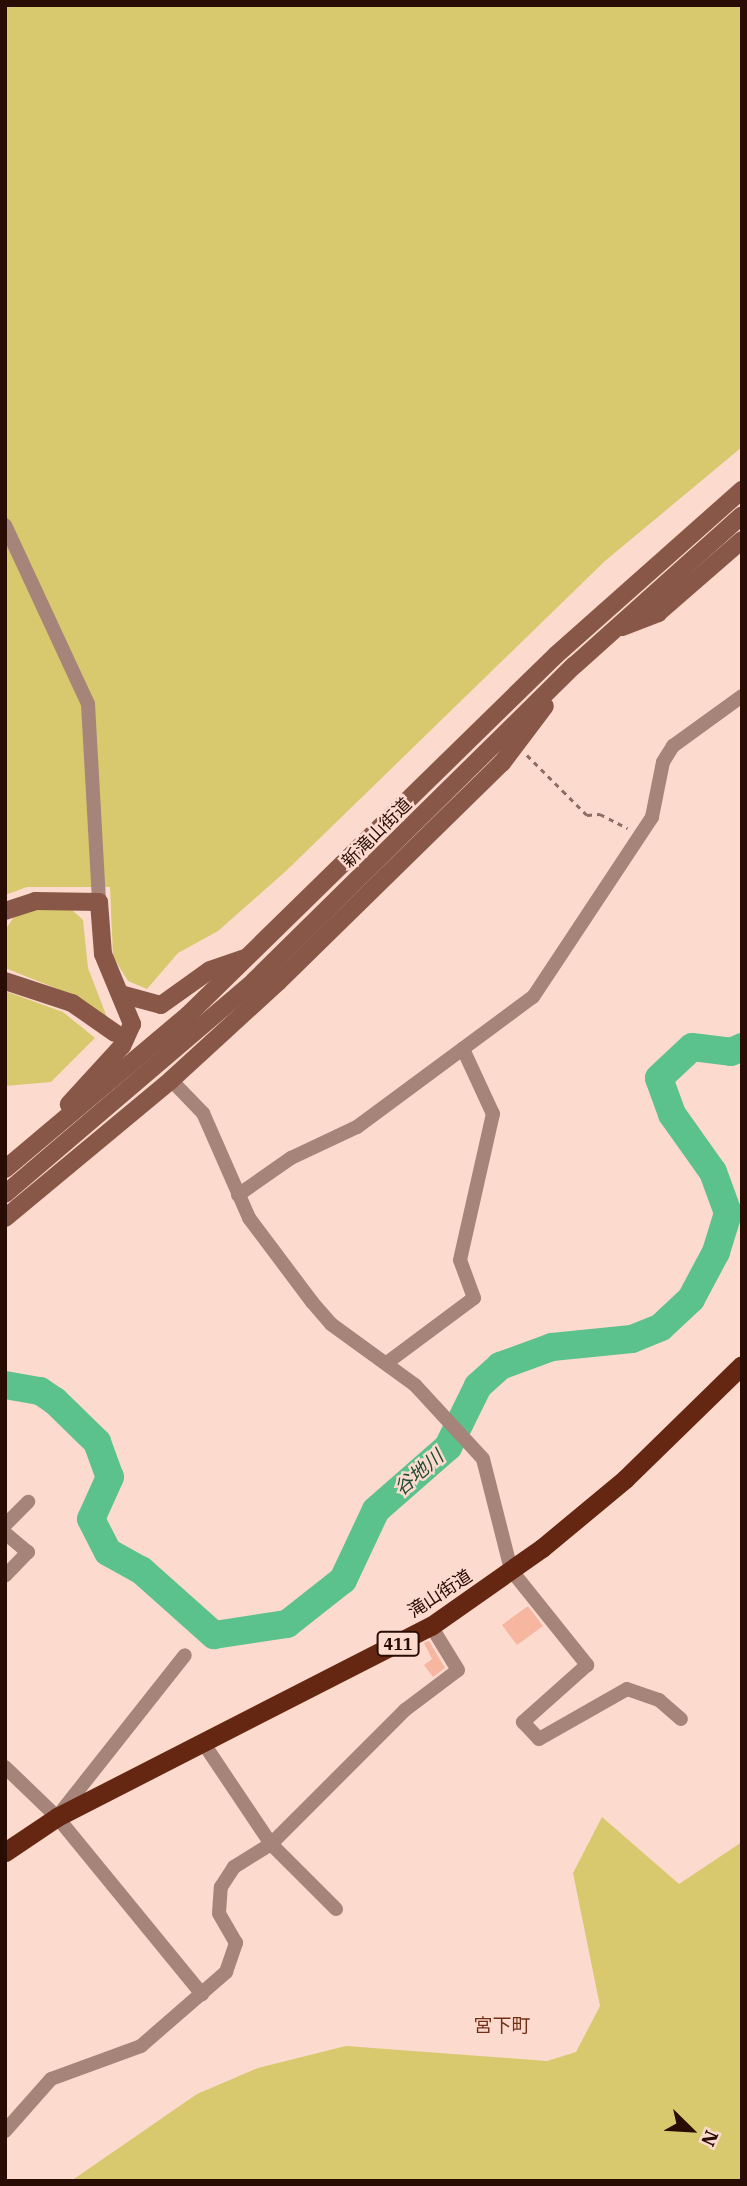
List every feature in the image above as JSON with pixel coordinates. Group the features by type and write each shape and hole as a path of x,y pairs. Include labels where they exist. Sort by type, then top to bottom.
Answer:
{"highway":[{"name":"滝山街道","path":"5,1852 57,1817 431,1626 511,1570 625,1479 742,1365"}],"main road":[{"name":"新滝山街道","path":"5,1169 251,956 556,655 742,490"},
{"name":"新滝山街道","path":"5,1194 254,981 575,665 742,515"},
{"path":"613,630 658,613 742,540"},
{"path":"5,1218 168,1078 502,762 575,665"},
{"path":"5,911 35,901 99,902 103,954 124,995 132,1024 127,1038 36,1144"},
{"path":"124,995 161,1005 210,970 251,956"},
{"path":"5,981 72,1003 115,1033"}],"street":[{"path":"5,526 88,704 99,902"},
{"path":"238,1195 291,1158 357,1127 533,996 644,831 673,747 742,696"},
{"path":"388,1362 474,1298 460,1260 493,1114 463,1049"},
{"path":"168,1078 203,1113 238,1195 318,1310 415,1385 466,1435 483,1459 511,1570 587,1665 523,1721 539,1739 626,1689 659,1700 681,1719"},
{"path":"5,1525 28,1502"},
{"path":"5,1533 28,1552 5,1576"},
{"path":"5,2131 51,2079 141,2046 202,1994 234,1957 236,1943 219,1913 221,1888 234,1867 271,1844 405,1710 458,1670 431,1626"},
{"path":"57,1817 185,1655"},
{"path":"204,1744 271,1844 336,1909"},
{"path":"5,1767 57,1817 202,1994"}],"path":[{"path":"524,753 587,816 600,814 644,831"}],"shaded area":[{"path":"5,5 742,5 742,447 605,561 286,871 218,931 178,953 147,989 128,981 113,957 110,887 27,887 5,895"},
{"path":"71,909 83,920 88,968 108,1020 60,990 5,968 5,930 14,917 30,910"},
{"path":"5,991 63,1012 95,1038 51,1082 5,1086"},
{"path":"602,1817 679,1884 742,1842 742,2181 71,2181 197,2094 258,2068 346,2046 547,2061 576,2052 600,2006 573,1873"}],"building":[{"path":"528,1606 543,1626 517,1645 502,1625"},
{"path":"429,1641 445,1668 433,1677 424,1665 432,1659 424,1643"}],"waterway":[{"name":"谷地川","path":"5,1385 40,1391 55,1401 97,1442 110,1477 91,1519 108,1552 141,1570 214,1635 287,1624 343,1580 376,1510 448,1447 478,1386 500,1366 552,1347 632,1339 661,1327 691,1299 716,1252 728,1213 713,1172 672,1114 659,1078 692,1047 731,1052 742,1047"}],"district":[{"name":"宮下町","path":"502,2026"}]}
